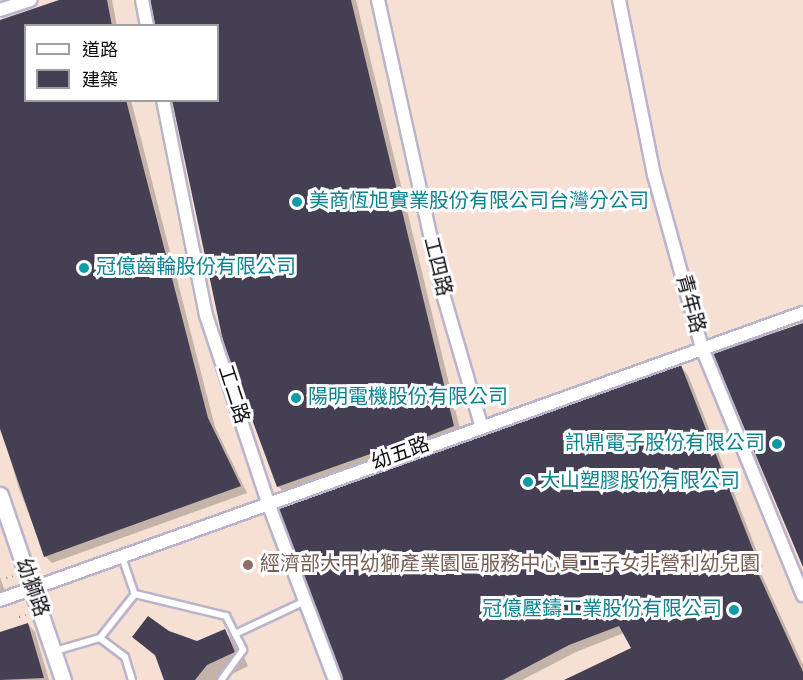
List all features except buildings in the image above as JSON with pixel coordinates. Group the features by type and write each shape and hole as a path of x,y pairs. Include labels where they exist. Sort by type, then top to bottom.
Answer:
{"street":[{"path":"0,10 30,0"},
{"path":"142,0 147,24"},
{"name":"工四路","path":"378,0 416,184 481,425"},
{"name":"青年路","path":"619,0 654,175 702,348 803,595"},
{"name":"工二路","path":"163,102 206,315 268,503 335,680"},
{"name":"幼五路","path":"0,600 31,591 481,425 803,313"},
{"name":"幼獅路","path":"0,495 63,680"}],"lane":[{"path":"122,557 135,594"},
{"path":"135,594 226,616 243,650 221,680"},
{"path":"53,652 100,638 135,594"},
{"path":"235,634 305,600"},
{"path":"100,638 124,657 132,680"}],"shaded area":[{"path":"0,0 803,0 803,680 0,680"}],"place":[{"name":"美商恆旭實業股份有限公司台灣分公司","path":"297,202"},
{"name":"冠億齒輪股份有限公司","path":"84,268"},
{"name":"陽明電機股份有限公司","path":"296,398"},
{"name":"訊鼎電子股份有限公司","path":"777,444"},
{"name":"大山塑膠股份有限公司","path":"528,482"},
{"name":"經濟部大甲幼獅產業園區服務中心員工子女非營利幼兒園","path":"248,565"},
{"name":"冠億壓鑄工業股份有限公司","path":"734,610"}]}
